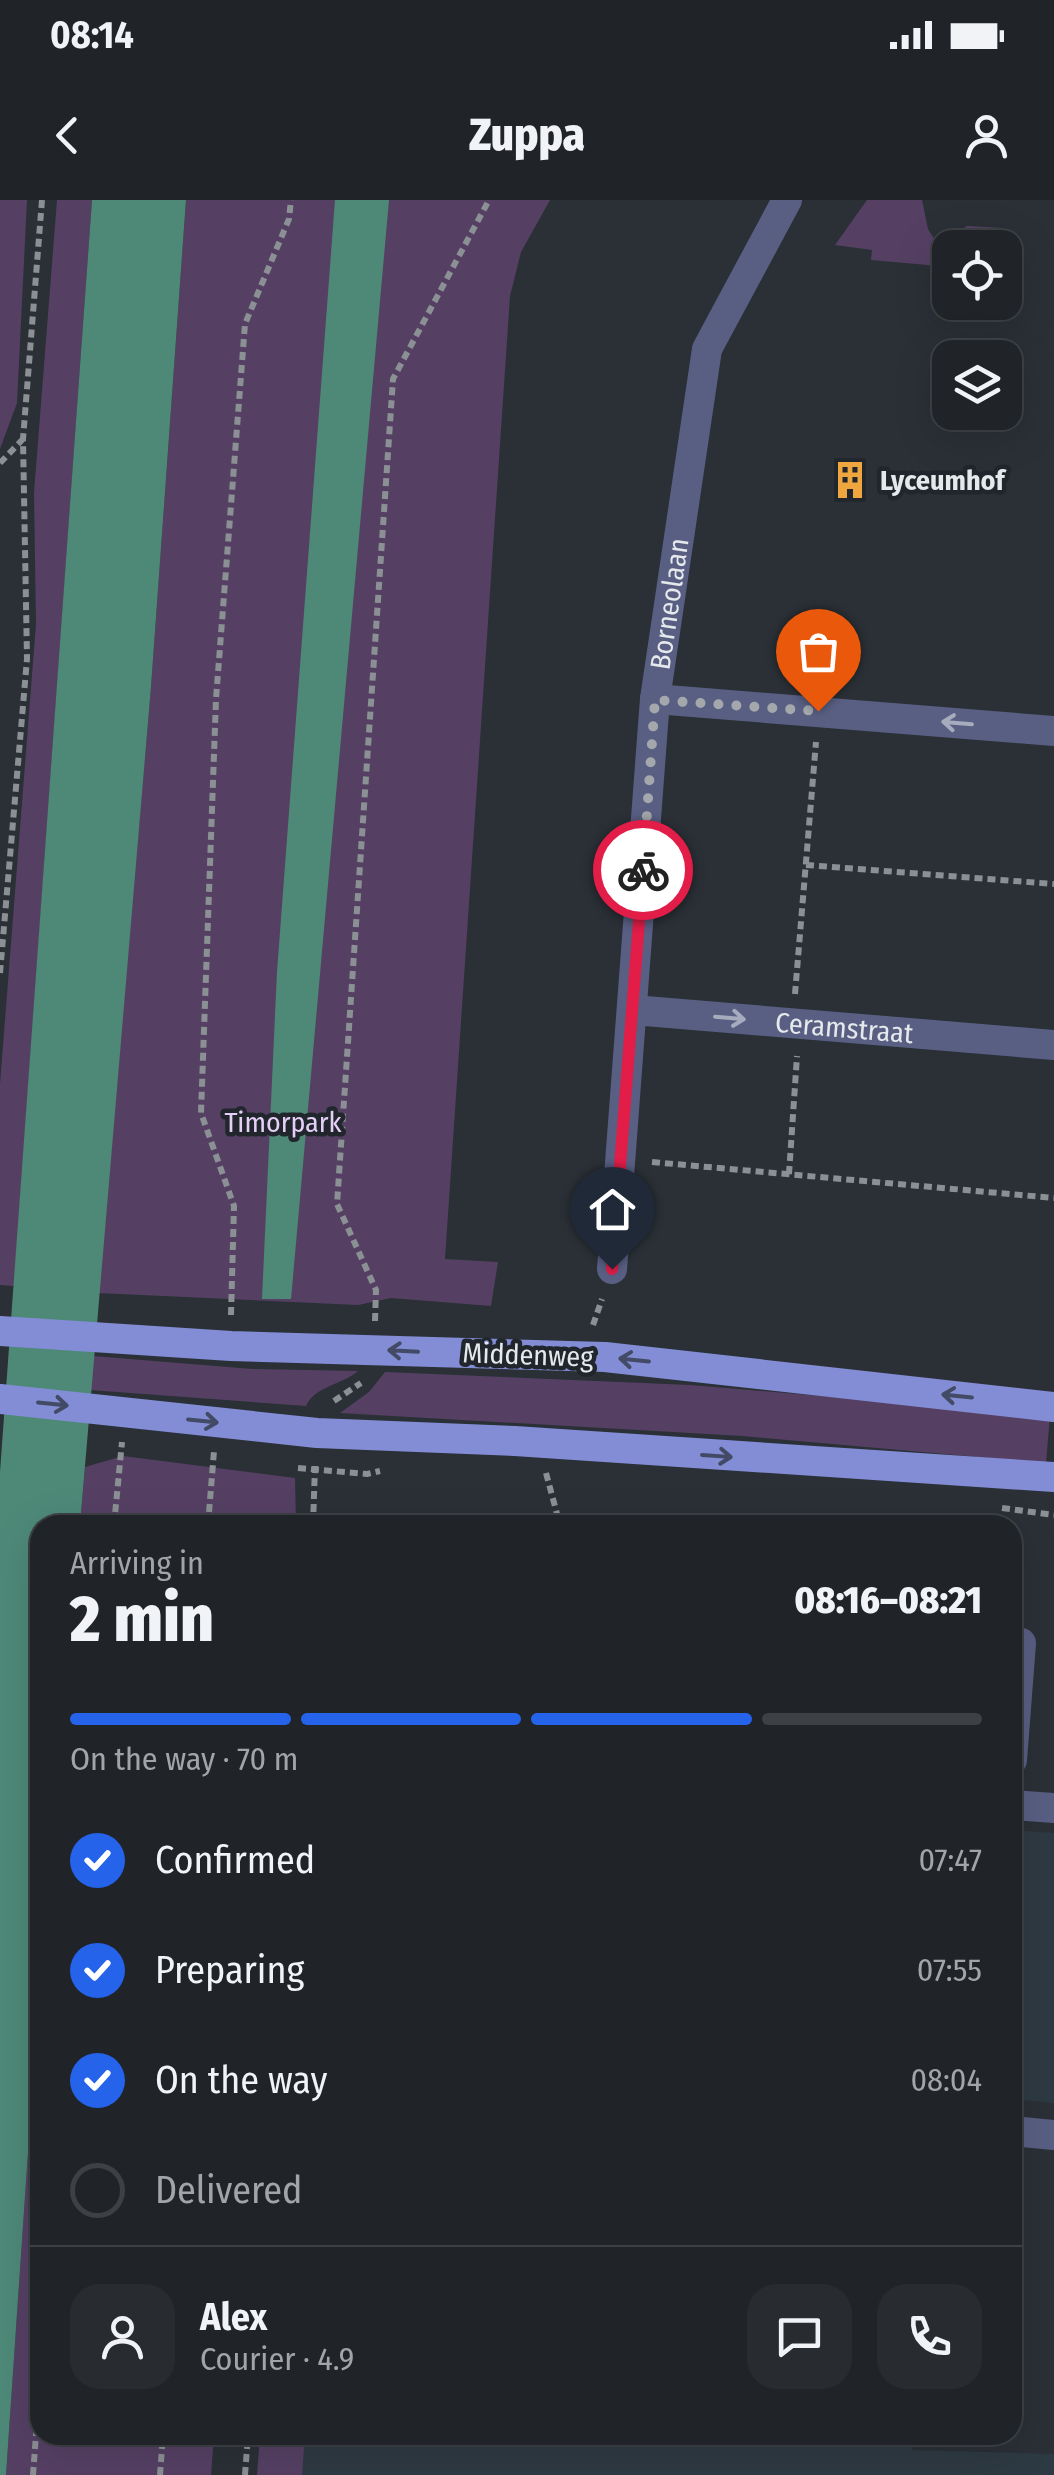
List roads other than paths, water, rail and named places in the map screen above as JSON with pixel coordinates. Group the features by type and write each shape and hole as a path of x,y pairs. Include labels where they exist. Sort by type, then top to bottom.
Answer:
{"main road":[{"name":"Middenweg","path":"2,1331 231,1346 582,1357 1054,1407"},
{"path":"0,1399 114,1422 538,1443 1054,1477"}],"street":[{"name":"Borneolaan","path":"612,1269 655,700 707,349 787,200"},
{"path":"655,700 1054,731"},
{"name":"Ceramstraat","path":"633,1010 1054,1046"},
{"path":"1022,1806 1054,1808"},
{"path":"1022,2131 1054,2134"}],"place":[{"name":"Lyceumhof","path":"850,480"}],"park label":[{"name":"Timorpark","path":"283,1122"}]}
